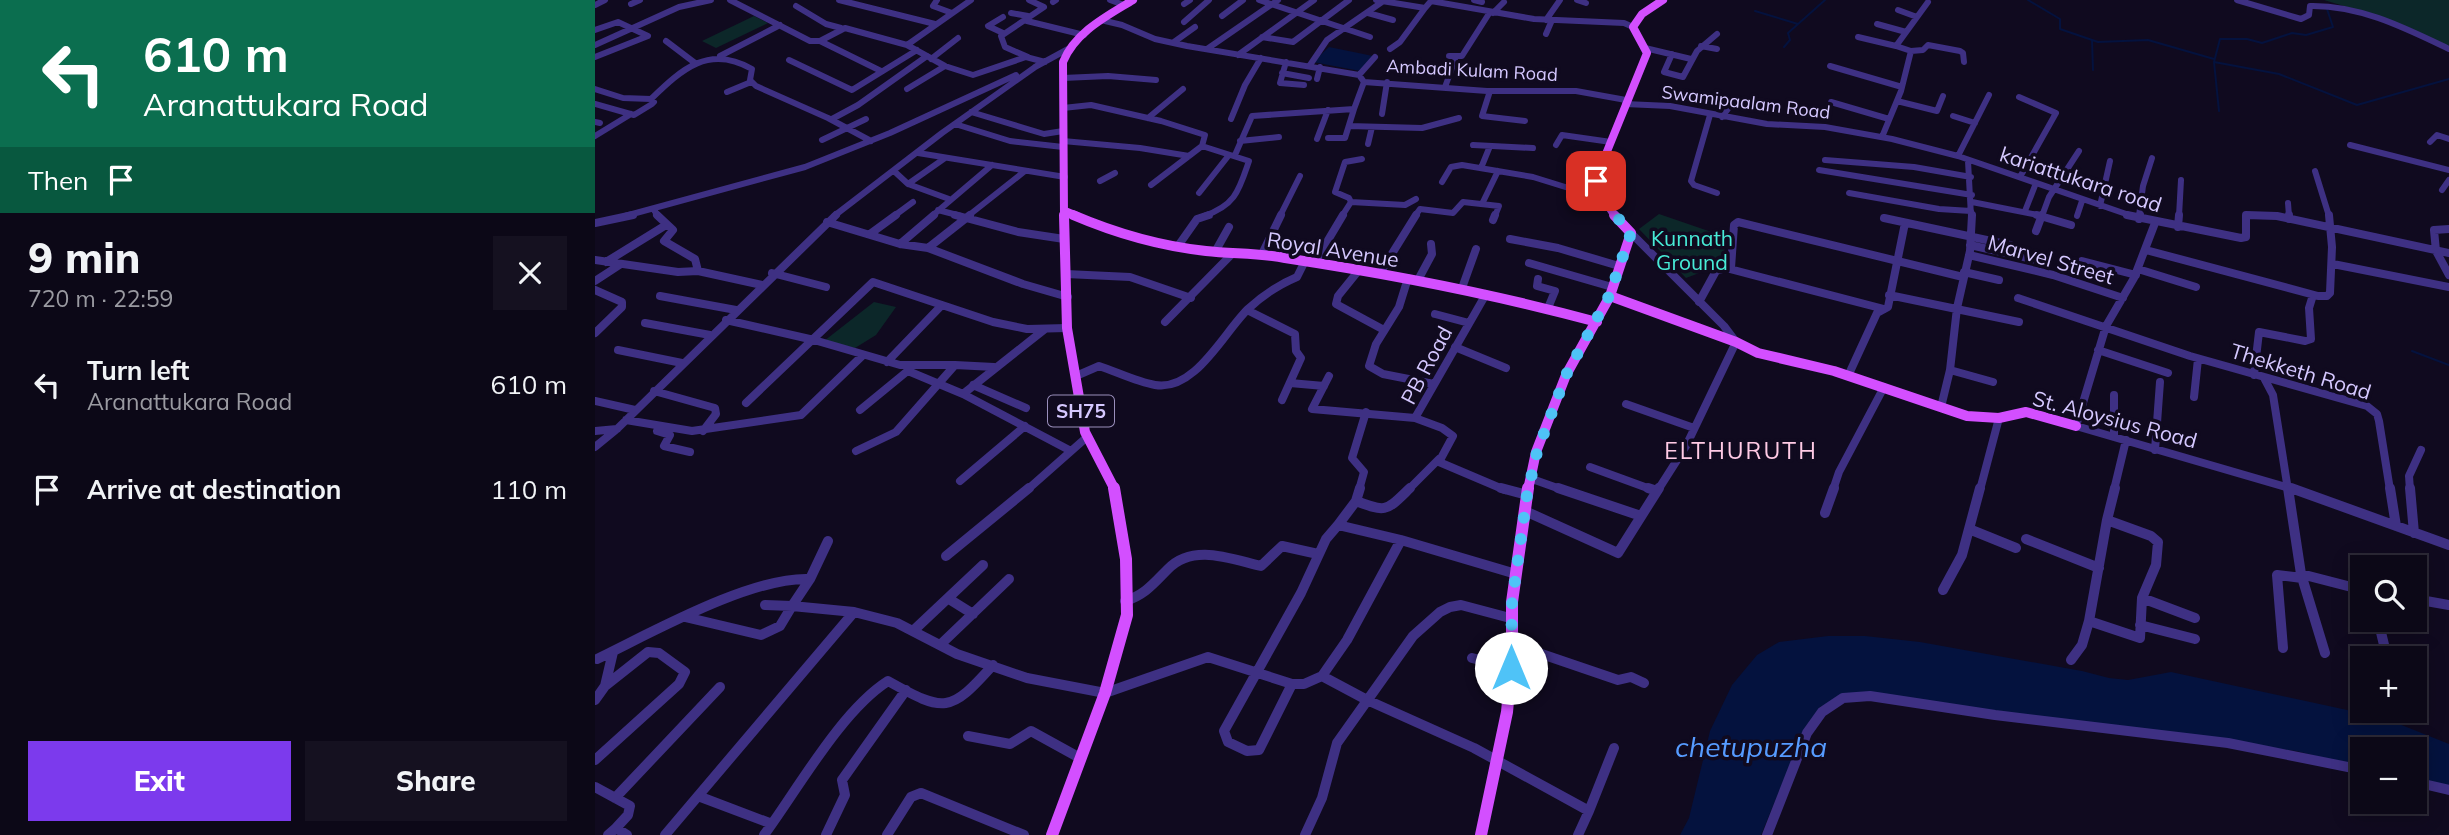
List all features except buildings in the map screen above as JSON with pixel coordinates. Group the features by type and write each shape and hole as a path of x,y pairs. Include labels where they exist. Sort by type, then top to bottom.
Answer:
{"main road":[{"path":"1481,835 1507,712 1512,644 1510,618 1527,495 1543,431 1566,375 1611,292 1631,233 1604,199 1597,187 1597,176 1647,52 1633,27 1640,15 1663,0"},
{"path":"1067,49 1101,20 1128,2"},
{"name":"SH75","path":"1052,835 1105,693 1127,615 1126,559 1115,489 1087,437 1067,328 1063,62 1067,49"},
{"name":"Royal Avenue","path":"1065,211 1105,230 1154,243 1215,252 1262,254 1413,279 1462,288 1597,322"},
{"name":"St. Aloysius Road","path":"1611,292 1781,360 1849,376 1975,417 1999,418 2026,412 2076,426"}],"street":[{"path":"595,4 605,0"},
{"path":"631,4 640,0"},
{"path":"595,45 679,7 711,0"},
{"path":"730,0 810,41 820,41 881,71"},
{"path":"839,0 935,24"},
{"path":"937,0 933,6 952,13"},
{"path":"907,45 971,0"},
{"path":"1003,33 1044,6 1029,0"},
{"path":"1109,0 1128,2"},
{"path":"1184,22 1209,0"},
{"path":"1222,16 1243,0"},
{"path":"1259,0 1370,37"},
{"path":"1207,49 1278,0"},
{"path":"1238,55 1314,0"},
{"path":"1262,37 1293,42 1349,0"},
{"path":"1389,49 1400,42 1431,0 1549,20 1624,23 1633,27"},
{"path":"1474,0 1482,2"},
{"path":"1546,34 1549,20 1560,0"},
{"path":"1577,0 1586,3"},
{"path":"2237,0 2301,19 2309,15 2308,7 2325,5 2404,29 2449,49"},
{"path":"1310,65 1327,40 1368,13 1379,1 1425,8"},
{"path":"1445,86 1452,58 1462,56 1491,12 1504,2"},
{"path":"1896,46 1928,2"},
{"path":"1381,17 1398,3"},
{"path":"796,6 826,24 907,45 945,66 979,75 1028,57"},
{"path":"1898,10 1917,17"},
{"path":"1011,13 1084,35"},
{"path":"1368,13 1393,20"},
{"path":"1003,18 988,26 1003,33"},
{"name":"Ambadi Kulam Road","path":"1101,20 1155,39 1310,65 1361,78 1490,91 1562,90 1613,95 1625,102"},
{"path":"595,30 615,22 648,36 595,57"},
{"path":"1877,24 1906,32"},
{"path":"595,89 634,99 651,99 680,71 695,63 720,56 780,25"},
{"path":"1174,42 1195,27"},
{"path":"820,41 841,29"},
{"path":"1003,33 1005,47 1042,64"},
{"path":"1672,54 1664,71 1683,76 1701,46 1717,34"},
{"path":"1858,37 1911,51 1923,50 1928,45 1960,51 1963,53 1964,62"},
{"path":"832,120 958,38"},
{"path":"666,41 695,63"},
{"path":"1701,46 1717,49"},
{"path":"1645,48 1691,59"},
{"path":"595,447 827,222 971,112 1067,49"},
{"path":"789,60 852,90 917,50"},
{"path":"1882,137 1897,102 1911,51"},
{"path":"720,56 749,66 753,72 751,82"},
{"path":"1328,138 1345,138 1361,78 1375,57"},
{"path":"1261,58 1245,85 1234,118 1354,109"},
{"path":"1286,62 1280,83 1304,85"},
{"path":"595,223 654,210 828,159 1042,64"},
{"path":"907,89 945,66"},
{"path":"1830,66 1902,87"},
{"path":"1282,73 1313,79 1320,67"},
{"path":"1063,78 1108,76 1156,80"},
{"path":"727,92 751,82 871,141"},
{"path":"1382,114 1387,82"},
{"path":"1147,118 1183,89"},
{"path":"1490,91 1482,116 1525,121"},
{"path":"1958,156 1989,95"},
{"path":"1897,102 1937,111 1943,96"},
{"path":"2019,97 2056,113 2020,177"},
{"path":"615,108 634,99"},
{"path":"595,136 652,104 654,102 651,99"},
{"name":"Swamipaalam Road","path":"1625,102 1670,106 1722,117 1882,137"},
{"path":"1722,117 1733,102"},
{"path":"1832,102 1889,119"},
{"path":"595,104 631,114"},
{"path":"1063,108 1091,105 1147,118 1201,134 1206,138 1202,146 1151,185"},
{"path":"1317,139 1328,110"},
{"path":"971,112 1063,140"},
{"path":"1710,115 1692,181 1694,185 1717,193"},
{"path":"1199,193 1232,155 1252,116"},
{"path":"1953,116 1975,123"},
{"path":"1349,126 1431,127 1459,118"},
{"path":"822,140 866,119"},
{"path":"955,124 1010,141 1063,140 1189,156"},
{"path":"1368,144 1372,127"},
{"path":"1556,145 1562,135 1611,142"},
{"path":"2430,142 2437,135 2449,139"},
{"path":"1240,141 1279,137"},
{"name":"kariattukara road","path":"1882,137 1958,156 2082,201 2155,223 2243,239 2246,237 2246,215 2289,219 2449,253"},
{"path":"1473,145 1533,148"},
{"path":"2350,145 2449,170"},
{"path":"1178,246 1197,219 1217,212 1237,196 1249,161 1202,146"},
{"path":"1481,168 1490,146"},
{"path":"2036,231 2054,190 2079,151"},
{"path":"918,153 1065,177"},
{"path":"908,184 945,158"},
{"path":"2139,219 2143,186 2151,158"},
{"path":"1351,202 1349,198 1335,192 1345,162 1361,159"},
{"path":"1825,160 1914,167 1971,177"},
{"path":"1941,407 1950,370 1963,274 1969,255 1972,203 1968,161"},
{"path":"2100,206 2110,161"},
{"path":"900,244 949,199 992,165"},
{"path":"1442,182 1451,167 1481,168 1533,177 1604,199"},
{"path":"764,169 765,178"},
{"path":"1819,170 1972,203 2025,211 2071,225"},
{"path":"894,171 908,184 949,199"},
{"path":"928,248 1025,171"},
{"path":"1482,204 1497,171"},
{"path":"2146,250 2323,297 2330,293 2333,264 2323,188 2315,172"},
{"path":"1100,181 1115,173"},
{"path":"1262,254 1300,176"},
{"path":"2178,227 2181,180"},
{"path":"2442,190 2449,180"},
{"path":"2025,211 2036,183"},
{"path":"1849,193 1939,209 1972,203"},
{"path":"1351,202 1405,205 1416,199"},
{"path":"2077,216 2082,201"},
{"path":"870,234 913,202"},
{"path":"1076,376 1099,366 1158,386 1184,379 1197,371 1247,310 1277,285 1297,278 1351,202"},
{"path":"1380,274 1419,211 1453,213 1463,202 1500,207 1493,220"},
{"path":"2288,203 2289,219"},
{"path":"654,210 673,232 664,238 664,241 695,259 698,271"},
{"path":"938,210 1018,232 1064,239"},
{"path":"1884,218 2041,261"},
{"path":"827,222 900,244 928,248 1068,298"},
{"path":"1731,268 1734,225 1738,222 1897,260 1999,279"},
{"path":"1849,376 1877,313 1888,307 1905,223"},
{"name":"kariattukara road","path":"2076,426 2106,326 2137,272 2155,223"},
{"path":"606,262 666,225"},
{"path":"1215,252 1229,228"},
{"path":"2449,229 2434,230 2436,251 2449,275"},
{"path":"1525,511 1618,553 1694,428 1736,342 1724,326 1631,233"},
{"path":"1510,239 1558,248 1619,266"},
{"path":"1970,241 2010,245"},
{"path":"1431,244 1432,254 1413,279 1384,330 1369,359 1369,366 1373,370 1434,384"},
{"path":"1462,288 1476,249"},
{"path":"1165,322 1233,253"},
{"name":"Marvel Street","path":"1969,255 2053,275 2123,298"},
{"path":"595,260 678,272 698,271 762,285"},
{"path":"2082,261 2196,287"},
{"path":"1529,263 1611,292"},
{"path":"595,281 621,264"},
{"path":"2333,264 2449,286"},
{"path":"1699,302 1716,271 1731,268 1884,309"},
{"path":"1359,270 1338,296 1336,304 1384,330"},
{"path":"772,273 826,287"},
{"path":"1066,274 1135,275 1191,298"},
{"path":"1538,279 1537,286 1555,290 1548,309"},
{"path":"746,403 873,282 993,323 1045,329 1067,328"},
{"path":"595,290 622,302 622,307 595,333"},
{"name":"PB Road","path":"1439,459 1454,439 1453,436 1442,428 1415,418 1486,294"},
{"path":"2254,375 2259,332 2305,341 2311,339 2309,308 2313,295"},
{"path":"660,296 736,310"},
{"path":"1889,296 2019,322"},
{"name":"Thekketh Road","path":"2022,299 2198,359 2360,403 2373,409 2379,421 2396,526"},
{"path":"887,362 941,306"},
{"path":"1247,310 1294,334 1296,351 1301,358 1282,400"},
{"path":"1435,314 1469,323"},
{"path":"726,320 814,340 911,368 1071,450"},
{"path":"645,323 709,335"},
{"path":"963,394 1045,329"},
{"path":"1455,347 1506,368"},
{"path":"618,350 682,363"},
{"path":"2098,350 2168,373"},
{"path":"595,431 621,424 703,431 803,415 862,356"},
{"path":"2194,397 2198,359"},
{"path":"860,410 911,368 955,365 994,367"},
{"path":"856,451 893,435 955,365"},
{"path":"1950,370 1993,382"},
{"path":"1329,376 1312,409 1415,418"},
{"path":"2264,377 2273,395 2302,576 2325,653"},
{"path":"2155,450 2160,382"},
{"path":"1290,383 1324,386"},
{"path":"973,385 1026,408"},
{"path":"1825,513 1839,472 1884,387"},
{"path":"654,391 715,408 716,414 703,431"},
{"path":"2114,396 2111,408 2115,417 2114,437"},
{"path":"595,401 635,410"},
{"path":"1626,404 1694,428"},
{"path":"1291,684 1262,746 1255,752 1228,742 1224,731 1301,593 1318,554 1356,501 1364,472 1352,458 1366,412"},
{"path":"1943,590 1962,555 1999,418"},
{"path":"621,424 666,432 670,435 664,446 690,452"},
{"path":"960,481 1025,426"},
{"name":"St. Aloysius Road","path":"2076,426 2286,486 2449,545"},
{"path":"946,556 973,532 991,522 1087,437"},
{"path":"2071,660 2082,645 2089,621 2126,440"},
{"path":"2414,533 2409,476 2421,450"},
{"path":"1356,501 1380,510 1388,509 1439,459 1446,467 1500,488 1527,495"},
{"path":"1590,467 1657,491"},
{"path":"1532,480 1641,516"},
{"path":"2089,621 2140,638 2142,598 2156,565 2157,539 2108,520"},
{"path":"1338,525 1401,540 1516,574"},
{"path":"1969,529 2016,548"},
{"path":"2026,539 2099,568"},
{"path":"765,605 854,612 897,623 957,654 1027,678 1105,693 1208,657 1291,684 1304,684 1322,676 1376,588 1401,540"},
{"path":"685,617 761,635 780,626 810,579 828,541"},
{"path":"1125,601 1146,594 1173,564 1192,555 1261,566 1282,546 1318,554"},
{"path":"913,631 983,565"},
{"path":"2283,648 2277,575 2302,576 2350,587"},
{"path":"597,659 685,617 779,579 810,579"},
{"path":"940,645 1009,579"},
{"path":"2142,598 2195,618"},
{"path":"949,599 973,614"},
{"path":"2427,601 2449,605"},
{"path":"1305,835 1330,774 1333,751 1413,636 1440,612 1461,605 1510,618"},
{"path":"665,835 854,612"},
{"path":"2140,625 2195,639"},
{"path":"1512,644 1618,680 1631,677 1644,683"},
{"path":"605,685 613,652"},
{"path":"595,700 605,685 648,652 659,653 685,672 679,684 595,760"},
{"path":"1472,659 1511,668"},
{"path":"764,835 847,721 879,685 888,681 922,700 953,703 965,696 993,666"},
{"path":"1322,676 1367,700 1474,748 1589,811"},
{"path":"615,798 720,687"},
{"path":"825,835 845,795 842,780 906,690"},
{"path":"1767,835 1807,733 1822,712 1843,698 1870,696 1995,715 2228,743 2350,767"},
{"path":"968,736 1010,744 1027,731 1031,731 1080,758"},
{"path":"1578,835 1614,748"},
{"path":"2427,785 2449,790"},
{"path":"595,787 630,806 631,810 617,833"},
{"path":"887,835 911,797 921,793 1024,835"},
{"path":"698,796 772,824"}],"green space":[{"path":"2324,0 2449,0 2449,47 2357,10"},
{"path":"754,16 768,23 716,48 702,41"},
{"name":"Kunnath Ground","path":"1659,214 1726,237 1723,264 1686,278 1639,229"},
{"path":"874,302 896,307 876,335 855,348 824,341"}],"water":[{"path":"1329,47 1373,56 1360,71 1313,62"},
{"name":"chetupuzha","path":"1828,636 1865,636 1920,642 2109,678 2128,680 2171,672 2350,711 2350,723 2396,723 2449,744 2449,787 2427,782 2427,737 2350,737 2350,764 2296,751 1843,696 1820,707 1806,726 1761,835 1680,835 1689,818 1710,731 1732,685 1757,655 1779,642"}],"waterway":[{"path":"1784,47 1790,40 1788,33 1825,0"},
{"path":"2028,0 2060,19 2060,29 2098,42 2148,40 2214,59"},
{"path":"2214,62 2220,39 2247,39 2262,43 2292,33 2306,35 2333,27 2327,9"},
{"path":"1755,11 1798,24"},
{"path":"2092,40 2093,70"},
{"path":"2214,62 2279,74 2357,105 2449,79"},
{"path":"2214,62 2219,111"},
{"path":"2412,351 2449,365"}],"district":[{"name":"ELTHURUTH","path":"1741,450"}],"route":[{"path":"1511,668 1510,618 1527,495 1537,452 1566,375 1609,296 1631,233 1609,208 1596,181"}]}
